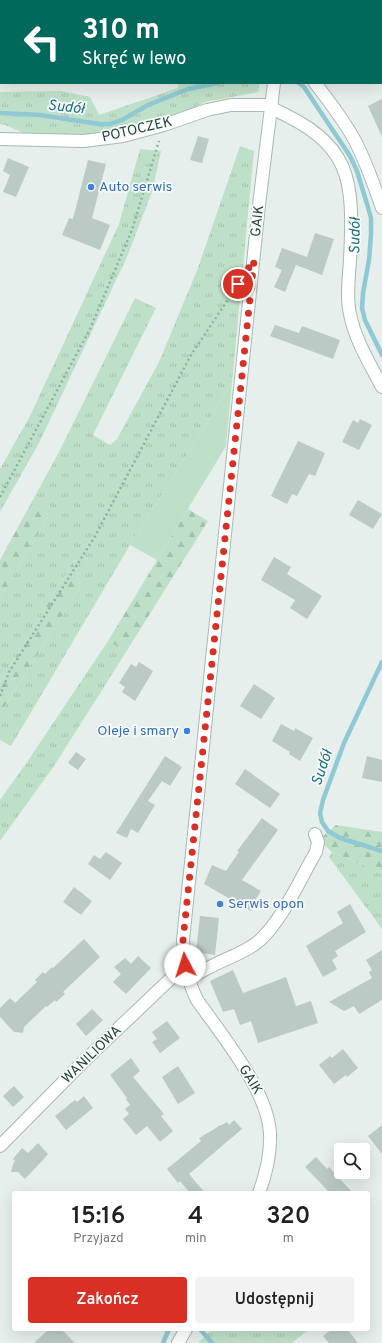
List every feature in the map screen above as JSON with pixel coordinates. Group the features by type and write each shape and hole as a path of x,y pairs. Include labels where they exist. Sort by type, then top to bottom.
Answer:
{"street":[{"name":"GAIK","path":"260,1191 270,1151 268,1117 262,1098 250,1077 197,1000 191,988 185,965 183,940 238,420 259,205 274,84"},
{"path":"316,84 334,106 354,138 382,208"},
{"name":"POTOCZEK","path":"0,139 84,141 123,136 164,125 207,110 232,105 271,106"},
{"path":"271,106 314,131 326,142 336,153 347,177 351,195 348,296 350,314 360,342 382,387"},
{"path":"189,978 236,955 258,942 271,928 285,907 316,852 318,842 315,834"},
{"name":"WANILIOWA","path":"0,1146 83,1062 185,965"},
{"path":"178,1343 185,1331"}],"path":[{"path":"0,497 90,329 132,230 164,125"},
{"path":"0,696 10,672 94,538 191,355 237,285"}],"green space":[{"path":"178,84 260,84 258,92 205,102 186,112 96,134 26,134 0,124 0,92 61,91 90,97 99,115 178,88"},
{"path":"240,146 254,151 232,383 130,545 11,746 0,740 0,714 80,587 75,559 0,682 0,599 49,515 30,505 59,452 135,298 156,308 93,435 110,445 117,439 159,362 198,268"},
{"path":"140,149 161,151 152,192 127,257 39,443 0,512 0,469 30,416 119,224"},
{"path":"232,383 226,446 157,560 130,545"},
{"path":"30,505 49,515 0,599 0,560"},
{"path":"188,509 208,521 126,652 108,641"},
{"path":"75,559 80,587 0,714 0,682"},
{"path":"108,641 126,652 54,766 0,841 0,800"},
{"path":"336,825 382,832 382,873 332,852 324,845 322,837"},
{"path":"332,852 382,873 382,929 329,857"},
{"path":"210,1331 307,1331 292,1343 198,1343"}],"building":[{"path":"382,99 382,137 368,106"},
{"path":"198,136 209,139 202,163 190,160"},
{"path":"8,158 29,167 16,197 3,192 10,175 3,171"},
{"path":"88,160 106,164 92,218 110,225 100,250 62,235 69,218 73,219"},
{"path":"315,233 334,239 322,275 296,265 285,292 274,287 282,270 275,267 282,248 307,257"},
{"path":"275,325 299,333 302,326 340,340 333,359 270,336"},
{"path":"360,419 372,425 359,450 342,442 353,420 358,423"},
{"path":"298,441 325,453 315,476 309,474 297,496 292,494 287,504 271,496"},
{"path":"358,500 382,514 373,529 349,515"},
{"path":"274,557 291,567 287,574 322,596 307,619 290,608 295,600 261,580"},
{"path":"139,662 153,671 135,701 122,692 125,687 119,683 131,664 136,667"},
{"path":"254,684 275,698 261,719 240,706"},
{"path":"281,724 294,731 295,728 313,738 300,761 289,754 290,752 272,741"},
{"path":"76,752 86,759 78,770 68,763"},
{"path":"165,756 182,767 170,786 162,781 148,801 155,805 138,833 131,829 127,838 116,833"},
{"path":"367,756 382,760 382,782 362,778"},
{"path":"245,769 280,794 270,808 235,784"},
{"path":"262,818 278,830 242,880 261,891 255,900 257,901 251,911 204,884 212,865 226,871 239,852 237,851"},
{"path":"106,852 122,863 110,880 88,864 94,855 100,859"},
{"path":"74,887 92,901 81,915 63,902"},
{"path":"350,904 366,932 335,951 338,956 332,960 337,969 323,977 306,946 343,923 337,912"},
{"path":"200,916 219,918 215,955 196,952"},
{"path":"84,939 100,957 63,992 65,994 56,1002 55,1000 47,1007 46,1006 24,1027 23,1033 14,1032 0,1017 0,1008 10,998 15,1003 37,982 35,980 43,972 45,974 52,967 53,968"},
{"path":"382,950 382,1000 359,1014 354,1006 344,1011 329,1002 372,978 369,972 372,970 366,960"},
{"path":"138,956 151,968 126,994 113,982 121,974 114,967 125,958 131,964"},
{"path":"233,970 243,993 286,977 296,1006 311,1001 318,1023 258,1043 251,1021 240,1025 234,1009 223,1012 210,981"},
{"path":"92,1009 103,1020 86,1036 76,1024"},
{"path":"167,1021 180,1038 160,1053 152,1042 157,1039 152,1032"},
{"path":"343,1049 358,1068 347,1077 346,1075 334,1084 319,1065 330,1056 332,1058"},
{"path":"131,1058 140,1071 133,1077 164,1114 161,1116 173,1131 160,1142 147,1126 136,1135 123,1119 129,1114 125,1109 130,1105 126,1099 127,1098 110,1075"},
{"path":"178,1066 195,1093 178,1104 162,1077"},
{"path":"14,1086 24,1097 13,1107 3,1096"},
{"path":"84,1096 93,1108 66,1130 55,1116 75,1100 77,1102"},
{"path":"234,1120 242,1129 189,1174 203,1191 188,1191 180,1181 178,1183 167,1169 201,1141 199,1138 220,1125 227,1122 229,1125"},
{"path":"382,1125 382,1154 368,1136"},
{"path":"38,1143 48,1154 43,1160 25,1179 18,1172 11,1172 15,1161 13,1159 22,1148 28,1153"},
{"path":"316,1157 327,1169 329,1167 334,1172 334,1179 340,1179 351,1191 328,1191 305,1167"},
{"path":"47,1331 63,1331 75,1343 34,1343"},
{"path":"329,1331 349,1331 358,1343 329,1343 323,1336"}],"waterway":[{"name":"Sudół","path":"0,113 40,115 99,124 110,124 122,120 148,105 188,89 213,84"},
{"name":"Sudół","path":"300,84 304,87 350,156 357,171 371,218 369,260 362,308 365,320 382,355"},
{"name":"Sudół","path":"382,662 344,743 323,800 320,813 322,822 328,831 340,838 382,851"},
{"path":"163,1343 168,1331"},
{"path":"202,1331 212,1343"}],"place":[{"name":"Auto serwis","path":"91,187"},
{"name":"Oleje i smary","path":"187,731"},
{"name":"Serwis opon","path":"220,904"}],"route":[{"path":"185,965 183,940 254,260 238,284"}]}
